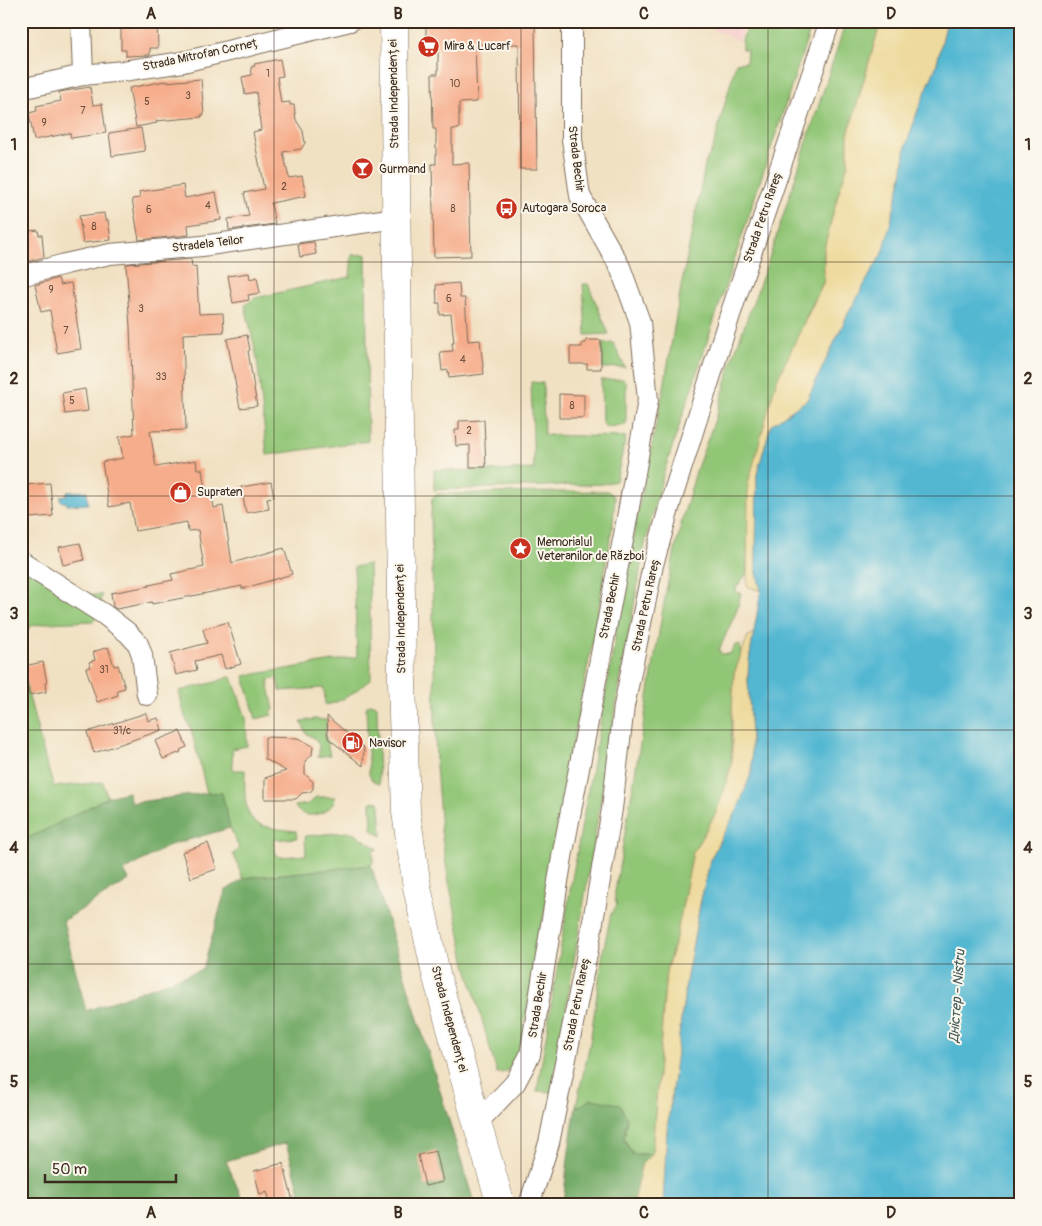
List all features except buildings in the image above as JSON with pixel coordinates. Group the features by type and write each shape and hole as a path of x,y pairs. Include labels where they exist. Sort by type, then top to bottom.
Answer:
{"main road":[{"name":"Strada Independenței","path":"394,21 402,681 406,812 417,887 436,974 501,1205"}],"street":[{"path":"81,21 84,75"},
{"name":"Strada Mitrofan Corneț","path":"21,89 84,75 183,62 350,21"},
{"name":"Strada Bechir","path":"477,1123 515,1083 530,1054 562,857 648,400 640,322 620,267 580,196 572,139 572,21"},
{"name":"Strada Petru Rareș","path":"529,1205 549,1142 590,939 612,809 624,706 653,565 671,501 729,318 830,21"},
{"name":"Stradela Teilor","path":"21,276 110,254 202,246 396,218"},
{"path":"21,561 104,615 128,633 138,644 142,655 147,695"}],"shaded area":[{"path":"696,21 745,21 738,41"}],"green space":[{"path":"749,21 813,21 664,472 646,539 619,688 552,1092 537,1091 623,591 664,387 681,287 706,161 712,151 736,63 746,62 747,50 742,49 742,40"},
{"path":"846,21 881,21 848,135 848,164 824,249 824,281 806,317 748,484 747,573 736,588 736,592 741,593 737,610 719,650 722,654 730,654 735,645 740,645 741,657 734,674 731,739 732,762 715,815 693,852 677,934 666,972 652,1154 633,1154 624,1139 627,1118 592,1099 580,1106 576,1106 590,1043 603,952 611,914 617,905 615,892 666,591 682,520 697,468 717,414 734,354 770,256"},
{"path":"366,254 368,441 267,455 257,358 245,305 255,298 350,277 352,255"},
{"path":"583,284 588,284 609,334 586,335"},
{"path":"613,343 625,367 603,368 602,344"},
{"path":"623,379 626,382 626,425 606,427 602,422 601,380"},
{"path":"531,382 543,383 544,435 626,437 616,481 603,484 434,490 434,470 491,471 534,469"},
{"path":"607,491 615,498 613,522 518,1058 507,1071 497,1073 466,964 448,877 441,831 436,766 432,498 437,494"},
{"path":"21,548 46,568 90,595 102,595 94,621 47,623 30,626 21,641"},
{"path":"369,564 371,679 344,698 325,705 324,688 280,691 277,677 268,681 274,710 271,711 272,715 256,719 244,676 357,657 354,567"},
{"path":"21,666 54,787 103,782 107,797 21,842"},
{"path":"232,677 246,718 247,746 232,749 233,770 245,770 245,799 249,813 252,819 261,825 296,831 297,838 273,840 276,854 280,857 306,855 305,836 347,832 355,834 377,848 377,850 373,850 373,862 371,865 242,878 233,854 239,848 230,828 222,793 207,793 191,729 185,717 179,691 216,682"},
{"path":"370,704 377,706 379,784 372,780 369,774 366,709"},
{"path":"327,720 325,734 330,755 317,757 319,745 315,739 306,733 301,721"},
{"path":"128,792 131,803 207,793 222,793 230,828 170,845 124,871 129,880 63,921 86,1011 203,969 225,891 245,878 371,865 473,1199 469,1205 304,1205 286,1143 226,1161 245,1205 21,1205 21,842 107,797"},
{"path":"316,797 335,797 329,808 317,814 304,814 295,806 309,804"},
{"path":"374,801 379,802 380,805 382,836 372,829 371,803"},
{"path":"592,1099 619,1104 627,1118 624,1139 632,1154 652,1154 635,1193 635,1205 563,1205 576,1106 580,1106"}],"sand":[{"path":"881,21 947,21 936,67 918,110 906,146 902,176 884,250 849,312 807,400 771,425 757,474 756,568 761,591 747,586 748,484 776,382 824,281 824,249 848,164 848,135"},
{"path":"754,633 748,678 752,771 738,809 711,859 701,900 686,982 667,1131 663,1205 635,1205 635,1193 642,1164 652,1154 666,972 677,934 693,852 715,815 732,762 734,674 748,636"}],"water":[{"name":"Дністер - Nistru","path":"947,21 1021,21 1021,1205 663,1205 667,1131 686,982 701,900 711,859 738,809 752,771 748,678 749,661 761,591 756,568 757,474 771,425 807,400 849,312 884,250 902,176 906,146 918,110 936,67"},
{"path":"87,491 88,504 67,505 67,502 61,500 61,496 67,495 67,492"}],"place":[{"name":"Mira & Lucarf","path":"428,46"},
{"name":"Gurmand","path":"363,169"},
{"name":"Autogara Soroca","path":"506,208"},
{"name":"Supraten","path":"181,492"},
{"name":"Memorialul Veteranilor de Război","path":"521,549"},
{"name":"Navisor","path":"353,743"}]}
